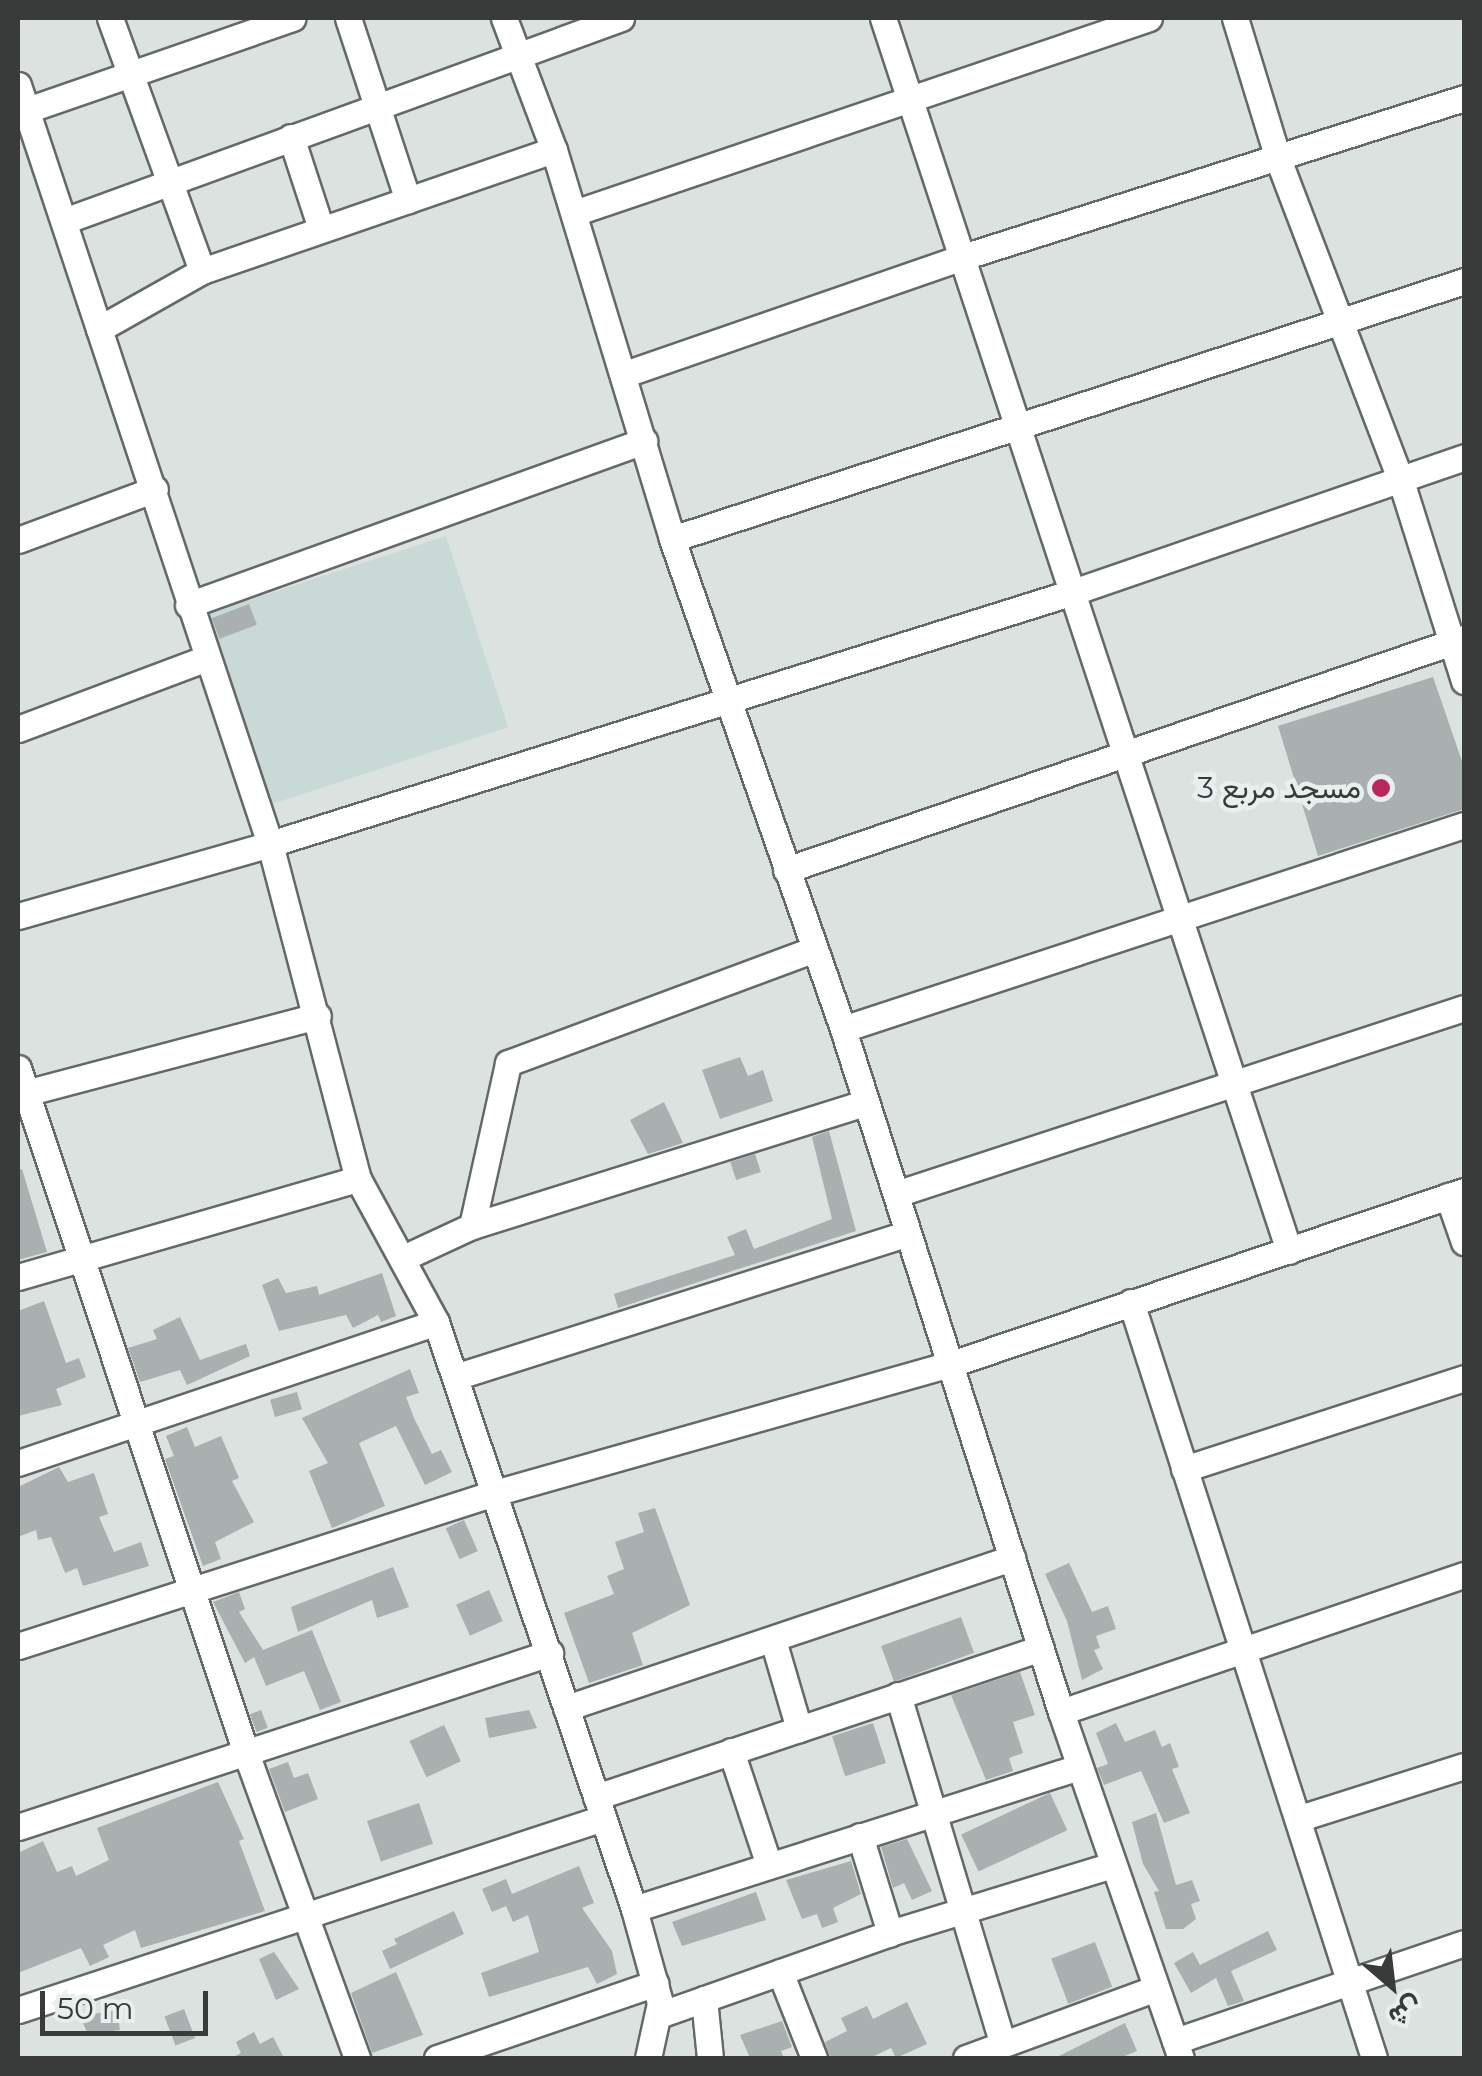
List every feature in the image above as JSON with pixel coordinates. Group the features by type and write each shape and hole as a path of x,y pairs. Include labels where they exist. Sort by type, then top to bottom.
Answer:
{"street":[{"path":"110,18 202,271"},
{"path":"27,110 134,76 263,23 293,18"},
{"path":"348,18 408,200"},
{"path":"504,18 554,150 672,539 843,1029 907,1234 954,1364 1061,1712 1178,2050 1349,1981 1464,1944"},
{"path":"64,220 621,18"},
{"path":"884,18 1238,1084 1288,1250"},
{"path":"574,213 1150,18"},
{"path":"1235,18 1278,159 1458,640 1464,681"},
{"path":"18,84 27,110 29,152 64,220 155,489 204,659 270,844 358,1179 436,1322 634,1909 656,1983 659,2015 648,2058"},
{"path":"625,374 966,256 1464,98"},
{"path":"290,138 321,229"},
{"path":"99,329 202,271 554,150"},
{"path":"672,539 1464,281"},
{"path":"188,605 644,440"},
{"path":"18,916 270,844 727,697 1073,592 1464,457"},
{"path":"18,540 155,489"},
{"path":"786,870 1458,640"},
{"path":"18,729 204,659"},
{"path":"843,1029 1464,825"},
{"path":"472,1226 508,1063 815,949"},
{"path":"896,1194 1464,1008"},
{"path":"22,1094 318,1016"},
{"path":"18,1068 22,1094 246,1753 357,2058"},
{"path":"403,1258 472,1226 865,1103"},
{"path":"18,1277 358,1179"},
{"path":"18,1646 494,1493 954,1364 1456,1193 1464,1242"},
{"path":"455,1378 907,1234"},
{"path":"1131,1302 1374,2058"},
{"path":"18,1463 436,1322"},
{"path":"1184,1470 1464,1378"},
{"path":"566,1708 1013,1558"},
{"path":"1061,1712 1244,1646 1464,1575"},
{"path":"773,1640 799,1729"},
{"path":"18,2010 303,1916 600,1808 731,1751 1041,1648"},
{"path":"18,1827 550,1653"},
{"path":"898,1695 1003,2044"},
{"path":"731,1751 769,1866"},
{"path":"1300,1818 1464,1766"},
{"path":"634,1909 1080,1767"},
{"path":"860,1836 890,1933"},
{"path":"659,2015 890,1933 1112,1865"},
{"path":"780,1972 814,2058"},
{"path":"437,2058 656,1983"},
{"path":"966,2058 1156,1988"},
{"path":"704,1999 710,2058"}],"shaded area":[{"path":"446,536 508,727 267,806 204,614"}],"building":[{"path":"249,604 257,625 220,639 212,618"},
{"name":"مسجد مربع 3","path":"1433,677 1464,767 1464,809 1318,856 1278,726"},
{"path":"740,1057 748,1076 763,1070 773,1101 720,1119 702,1070"},
{"path":"664,1102 683,1143 648,1154 630,1120"},
{"path":"829,1131 856,1231 618,1308 614,1294 735,1255 727,1237 746,1229 754,1249 832,1219 812,1137"},
{"path":"755,1154 761,1172 736,1180 730,1162"},
{"path":"22,1169 47,1252 18,1260 18,1170"},
{"path":"382,1273 396,1316 381,1322 378,1315 353,1328 346,1315 279,1331 262,1285 278,1278 286,1293 317,1286 319,1295"},
{"path":"44,1301 66,1363 79,1358 86,1377 56,1389 62,1405 18,1416 18,1311"},
{"path":"180,1317 200,1360 246,1344 250,1356 187,1385 180,1370 140,1382 128,1348 157,1339 153,1330"},
{"path":"410,1369 419,1393 406,1397 414,1418 432,1454 441,1450 452,1472 425,1485 396,1426 359,1443 385,1506 332,1528 309,1471 328,1463 302,1418"},
{"path":"297,1392 302,1409 275,1417 270,1400"},
{"path":"187,1427 195,1447 221,1436 239,1478 232,1481 254,1522 215,1542 221,1559 203,1566 165,1459 174,1456 166,1436"},
{"path":"59,1467 68,1482 94,1473 108,1514 99,1517 114,1552 141,1542 149,1566 83,1586 77,1568 65,1573 51,1537 38,1540 36,1530 18,1537 18,1487"},
{"path":"655,1508 690,1605 632,1633 643,1665 589,1683 564,1613 614,1594 607,1576 624,1569 615,1542 644,1532 638,1513"},
{"path":"464,1520 478,1551 460,1559 446,1528"},
{"path":"1069,1563 1092,1612 1108,1606 1116,1629 1096,1636 1100,1648 1094,1650 1103,1669 1082,1680 1067,1621 1045,1574"},
{"path":"393,1567 409,1607 377,1618 372,1600 298,1632 291,1607"},
{"path":"489,1590 503,1621 470,1636 456,1605"},
{"path":"239,1592 245,1609 239,1612 263,1650 312,1630 341,1702 320,1710 304,1671 266,1686 254,1657 245,1663 213,1602"},
{"path":"961,1617 974,1653 894,1682 881,1646"},
{"path":"1020,1672 1035,1715 1013,1722 1023,1753 1009,1758 1013,1771 986,1780 951,1695"},
{"path":"261,1710 268,1728 257,1732 250,1714"},
{"path":"529,1710 537,1728 489,1738 485,1718"},
{"path":"873,1723 886,1763 845,1776 832,1736"},
{"path":"1116,1723 1125,1742 1155,1730 1162,1747 1170,1743 1179,1767 1172,1769 1190,1813 1164,1823 1141,1771 1104,1785 1097,1768 1108,1764 1096,1733"},
{"path":"444,1725 461,1761 426,1777 410,1741"},
{"path":"288,1762 294,1778 308,1773 318,1799 285,1812 269,1769"},
{"path":"218,1782 244,1839 239,1841 265,1911 141,1948 135,1930 103,1945 109,1957 90,1966 81,1948 18,1973 18,1853 43,1841 57,1872 72,1866 76,1876 109,1860 97,1828"},
{"path":"1050,1793 1067,1830 979,1872 961,1834"},
{"path":"419,1803 433,1844 381,1862 367,1821"},
{"path":"1156,1813 1176,1885 1192,1880 1200,1901 1191,1904 1196,1919 1183,1929 1166,1929 1154,1892 1159,1891 1143,1864 1132,1822"},
{"path":"907,1839 932,1891 912,1900 904,1883 893,1888 881,1847"},
{"path":"851,1861 861,1894 833,1908 838,1922 822,1928 817,1914 802,1919 786,1880"},
{"path":"579,1866 594,1903 582,1908 612,1951 617,1974 597,1984 588,1967 489,1997 481,1973 539,1952 528,1915 513,1922 506,1906 492,1912 482,1889 506,1879 512,1894"},
{"path":"756,1892 766,1920 682,1946 672,1922"},
{"path":"454,1911 464,1934 390,1969 382,1951 397,1944 394,1939"},
{"path":"1268,1931 1277,1950 1231,1971 1244,2001 1228,2006 1216,1978 1191,1993 1174,1963 1193,1952 1200,1965"},
{"path":"1095,1942 1112,1987 1068,2004 1051,1959"},
{"path":"274,1952 299,1989 276,2000 259,1959"},
{"path":"396,1972 423,2035 372,2053 351,1993"},
{"path":"907,2002 927,2044 896,2058 891,2048 870,2058 830,2058 825,2042 847,2031 841,2018 867,2006 873,2019"},
{"path":"184,2009 195,2038 176,2045 164,2017"},
{"path":"117,2010 120,2030 88,2034 80,2016"},
{"path":"782,2021 792,2047 781,2051 784,2058 750,2058 740,2035"},
{"path":"1125,2023 1137,2051 1120,2058 1055,2058"},
{"path":"254,2032 260,2044 273,2037 284,2058 231,2058 241,2053 236,2042"}],"place":[{"name":"مسجد مربع 3","path":"1381,788"}]}
